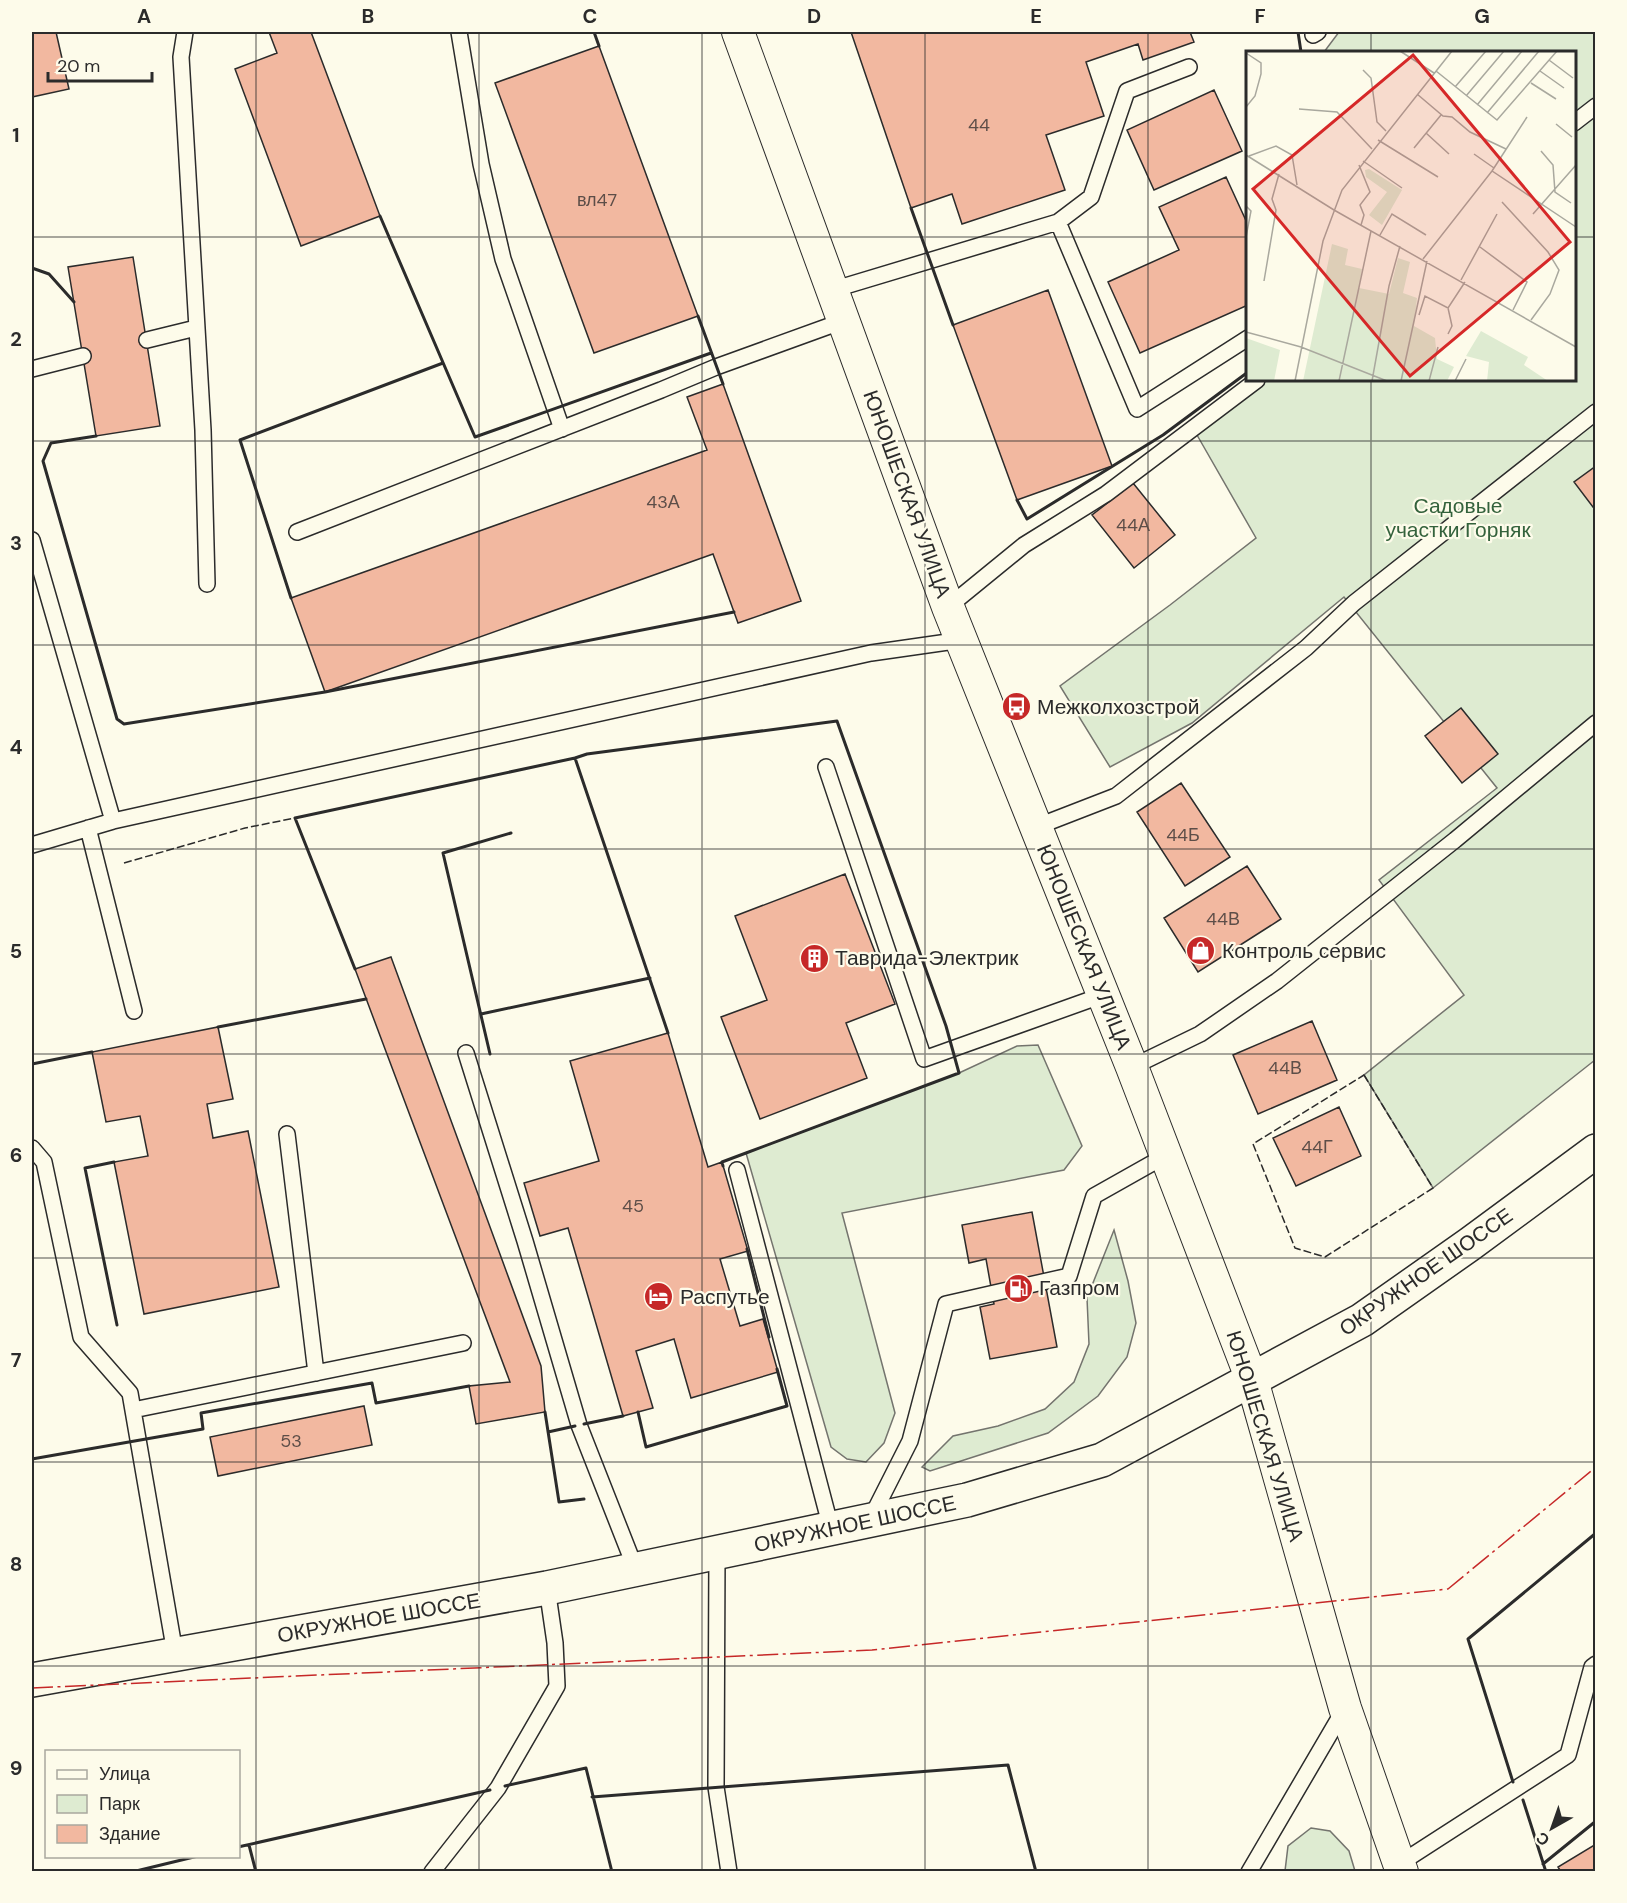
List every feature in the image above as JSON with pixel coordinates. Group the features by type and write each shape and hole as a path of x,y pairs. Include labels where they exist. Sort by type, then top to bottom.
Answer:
{"main road":[{"name":"ОКРУЖНОЕ ШОССЕ","path":"32,1680 636,1570 967,1500 1102,1460 1362,1320 1596,1151"}],"street":[{"name":"ЮНОШЕСКАЯ УЛИЦА","path":"738,32 948,607 1132,1067 1252,1380 1345,1708 1401,1868"}],"lane":[{"path":"185,32 181,57 203,430 207,584"},
{"path":"459,32 481,164 502,259 562,429"},
{"path":"832,290 1058,222 1091,197 1127,91 1189,67"},
{"path":"1576,122 1596,106"},
{"path":"1058,222 1137,409 1246,339"},
{"path":"297,532 716,367 843,321"},
{"path":"147,340 196,328"},
{"path":"32,369 83,356"},
{"path":"948,607 1024,545 1106,494 1256,381"},
{"path":"1036,828 1116,796 1306,648 1353,603 1596,412"},
{"path":"32,540 37,578 113,821"},
{"path":"32,845 113,821 870,653 962,640"},
{"path":"1132,1067 1200,1034 1277,981 1455,840 1596,723"},
{"path":"826,767 924,1059 1103,995"},
{"path":"88,828 134,1011"},
{"path":"466,1053 525,1240 579,1425 636,1570"},
{"path":"287,1134 316,1373"},
{"path":"32,1148 44,1161 81,1337 130,1393 175,1653"},
{"path":"870,1520 910,1441 946,1304 1069,1276 1094,1196 1165,1156"},
{"path":"736,1170 831,1528"},
{"path":"133,1410 463,1343"},
{"path":"717,1552 716,1787 729,1872"},
{"path":"432,1872 498,1788 557,1686 555,1643 547,1588"},
{"path":"1401,1868 1568,1755 1592,1667 1596,1664"},
{"path":"1249,1872 1345,1708"}],"green space":[{"name":"Садовые участки Горняк","path":"1339,32 1595,32 1595,1060 1433,1188 1364,1075 1464,995 1379,880 1497,788 1344,597 1192,723 1110,767 1060,686 1256,538 1197,435 1259,381 1576,381 1576,51 1325,51"},
{"path":"1038,1045 1082,1146 1064,1170 842,1213 895,1413 884,1443 866,1462 847,1459 831,1447 746,1153 959,1073 1017,1046"},
{"path":"1114,1230 1128,1281 1136,1323 1127,1357 1098,1396 1048,1433 930,1471 922,1467 953,1436 998,1426 1045,1409 1074,1382 1089,1344 1087,1298"},
{"path":"1311,1828 1330,1831 1349,1851 1355,1871 1285,1871 1288,1846"}],"building":[{"path":"32,32 56,32 69,89 32,97"},
{"path":"269,32 311,32 380,216 301,246 235,69 277,53"},
{"path":"851,32 1190,32 1194,42 1143,60 1138,44 1086,62 1104,116 1046,135 1065,190 962,224 952,194 911,208"},
{"path":"599,46 698,316 594,353 495,83"},
{"path":"1214,90 1242,151 1154,190 1127,130"},
{"path":"1226,177 1246,221 1246,306 1140,353 1108,282 1179,250 1159,207"},
{"path":"133,257 160,426 96,436 68,267"},
{"path":"1048,290 1112,466 1017,500 953,325"},
{"path":"723,384 801,601 738,623 713,554 325,692 291,598 707,450 687,397"},
{"path":"1596,466 1596,511 1574,482"},
{"path":"1133,483 1175,535 1134,568 1092,515"},
{"path":"1461,708 1498,754 1462,783 1425,736"},
{"path":"1181,783 1230,857 1185,886 1137,812"},
{"path":"1247,866 1281,919 1198,972 1164,918"},
{"name":"Таврида-Электрик","path":"845,874 895,1004 846,1023 867,1078 760,1119 721,1017 767,1000 735,916"},
{"path":"391,957 541,1366 545,1412 476,1424 469,1386 510,1382 355,969"},
{"path":"1312,1021 1337,1080 1258,1114 1233,1055"},
{"path":"218,1027 233,1099 207,1104 213,1138 248,1131 279,1287 144,1314 114,1162 148,1156 140,1116 106,1122 92,1052"},
{"path":"668,1033 708,1167 722,1162 748,1251 720,1259 740,1326 763,1319 778,1372 691,1398 674,1339 636,1351 653,1408 623,1416 568,1228 540,1236 524,1183 599,1161 570,1061"},
{"path":"1339,1107 1361,1156 1296,1186 1273,1138"},
{"name":"Газпром","path":"1032,1212 1057,1347 990,1359 980,1307 994,1304 986,1259 969,1263 962,1225"},
{"path":"364,1406 372,1445 218,1476 210,1437"},
{"path":"1596,1844 1596,1872 1561,1872 1558,1867"}],"fence":[{"path":"124,863 245,828 295,818"},
{"path":"1364,1075 1433,1188 1325,1257 1295,1248 1253,1144 1364,1075"}],"wall":[{"path":"594,32 599,46"},
{"path":"1298,32 1301,51"},
{"path":"911,208 953,325"},
{"path":"380,216 475,437 711,353"},
{"path":"32,268 49,274 74,302"},
{"path":"698,316 723,384"},
{"path":"291,598 240,440 443,363"},
{"path":"1017,500 1027,519 1163,435 1246,373"},
{"path":"96,436 51,443 43,461 117,719 124,724 325,692 734,612"},
{"path":"668,1033 575,758 587,754 837,721 946,1026 959,1073 722,1162 723,1166"},
{"path":"355,969 295,818 575,758"},
{"path":"490,1054 443,853 511,833"},
{"path":"481,1014 650,978"},
{"path":"218,1027 366,999"},
{"path":"32,1064 92,1052"},
{"path":"114,1162 85,1168 117,1325"},
{"path":"747,1249 769,1337"},
{"path":"638,1412 646,1447 787,1406 777,1369"},
{"path":"32,1459 203,1429 201,1413 372,1383 376,1403 469,1386"},
{"path":"545,1412 559,1502 584,1499"},
{"path":"584,1424 623,1416"},
{"path":"548,1432 575,1426"},
{"path":"1513,1782 1468,1639 1596,1533"},
{"path":"592,1797 1008,1765 1036,1872"},
{"path":"505,1786 586,1768 612,1872"},
{"path":"240,1847 490,1790"},
{"path":"1523,1800 1546,1872"},
{"path":"1543,1864 1596,1821"},
{"path":"249,1845 256,1872"},
{"path":"132,1872 190,1858"}],"power":[{"path":"32,1688 872,1650 1448,1589 1596,1467"}],"place":[{"name":"Межколхозстрой","path":"1016,707"},
{"name":"Контроль сервис","path":"1201,951"},
{"name":"Таврида-Электрик","path":"814,958"},
{"name":"Газпром","path":"1018,1288"},
{"name":"Распутье","path":"659,1297"}]}
